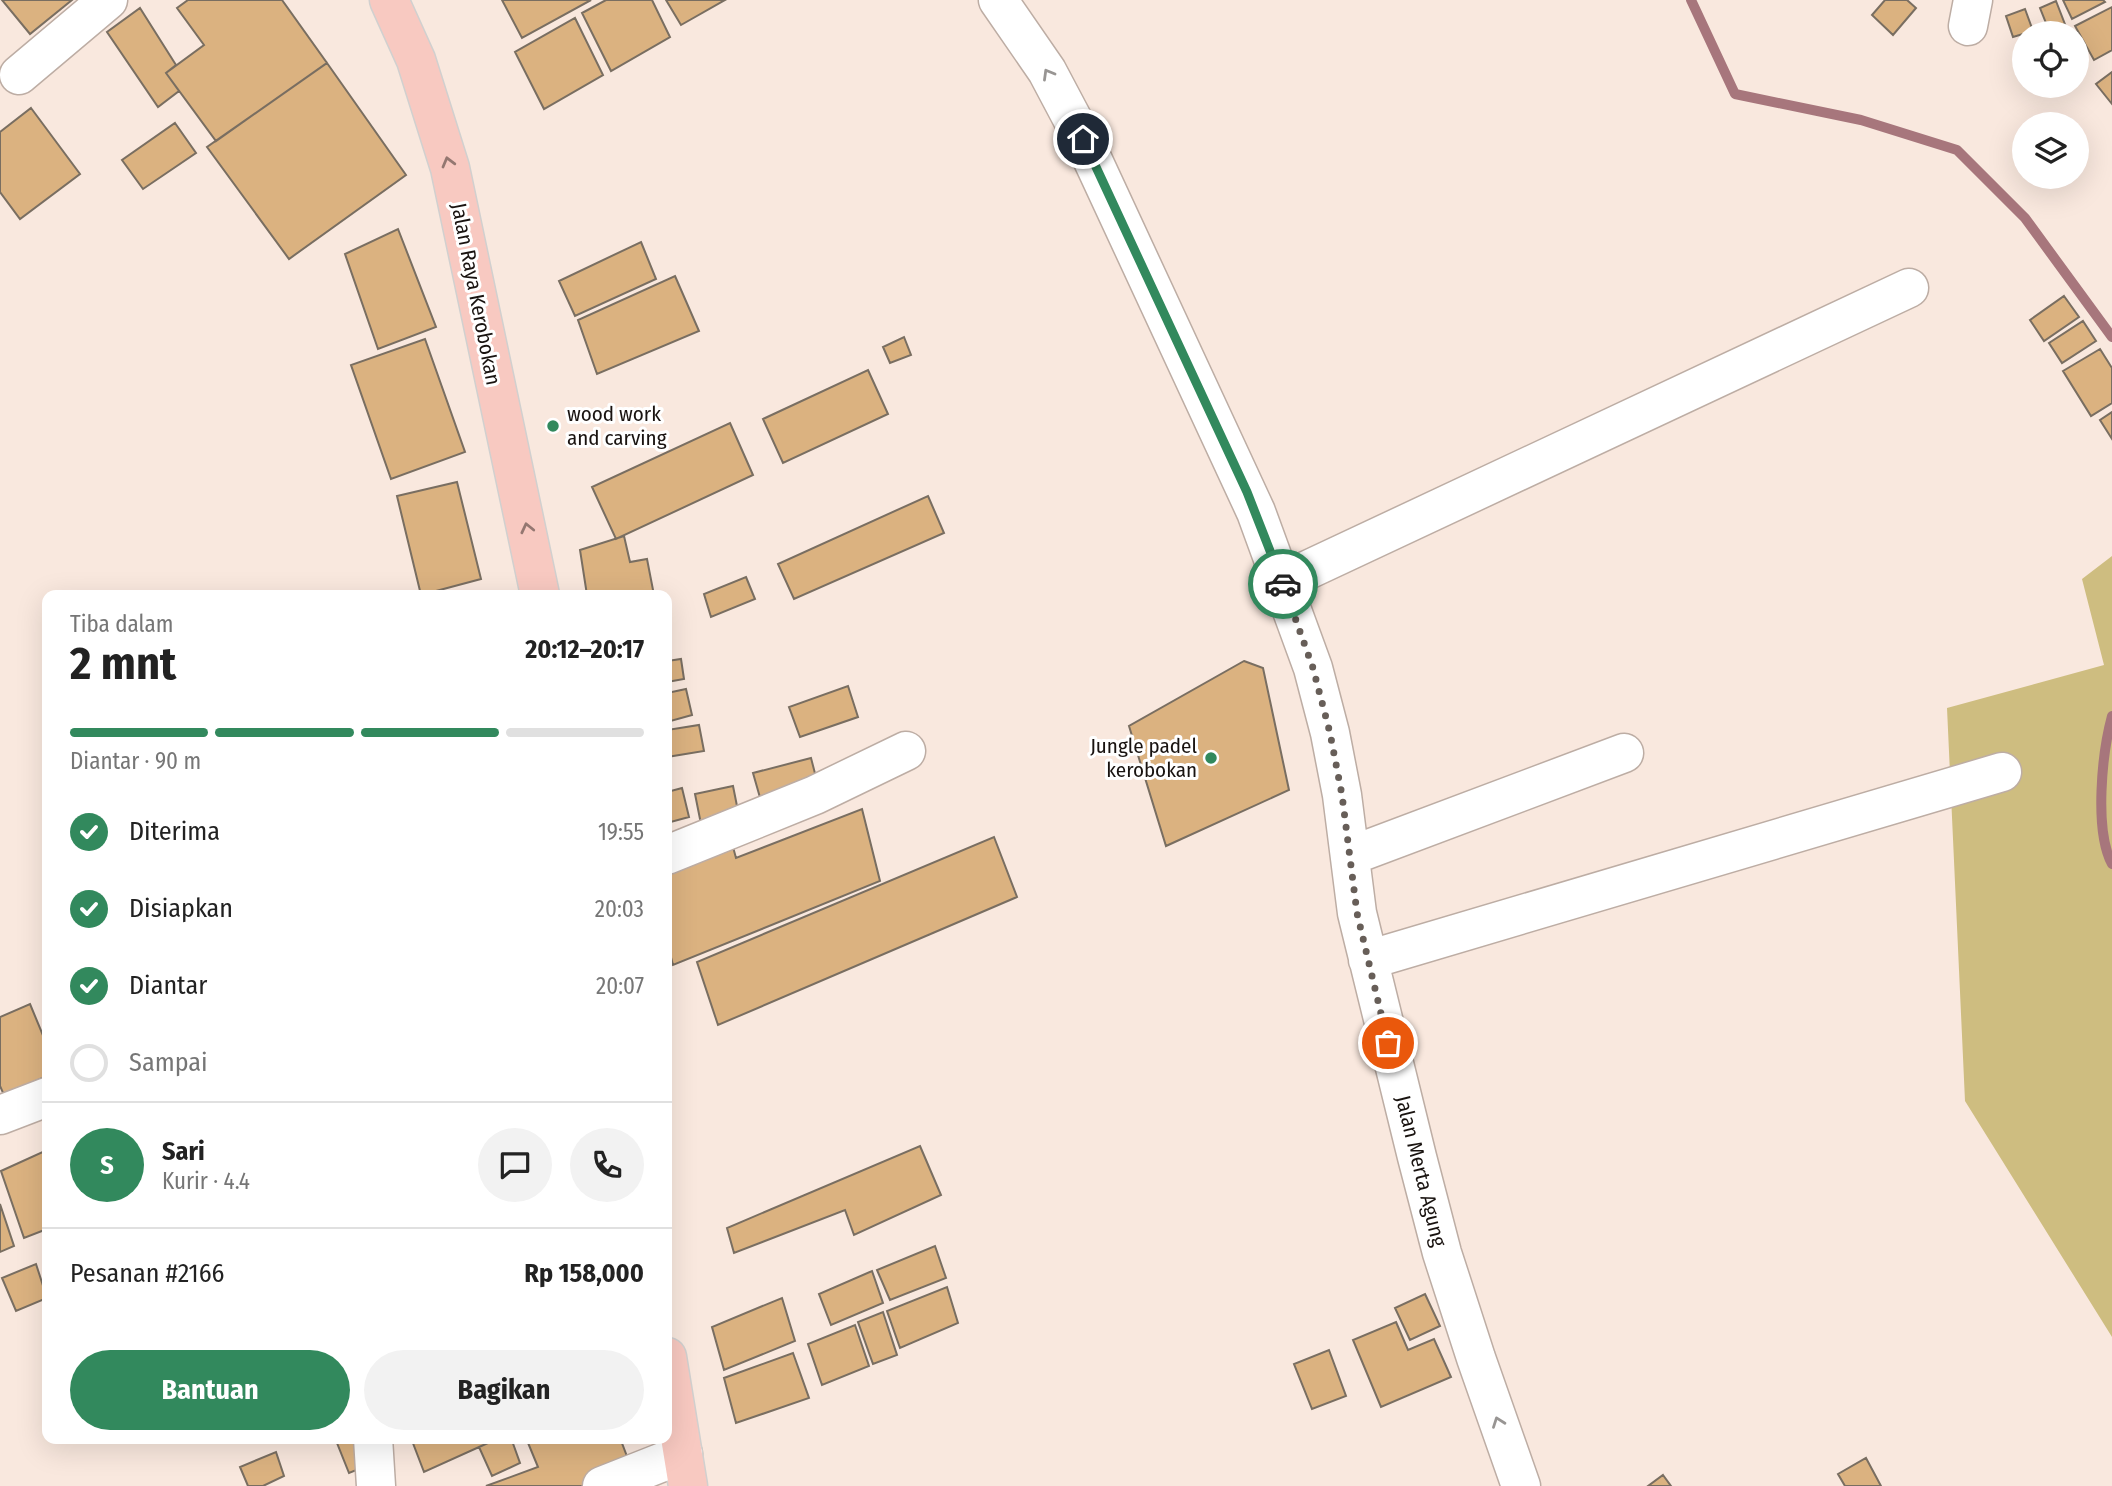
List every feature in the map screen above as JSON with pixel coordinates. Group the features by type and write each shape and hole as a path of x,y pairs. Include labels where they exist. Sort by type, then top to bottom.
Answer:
{"main road":[{"name":"Jalan Raya Kerobokan","path":"389,0 416,60 450,168 539,590"},
{"path":"672,1388 685,1470"}],"street":[{"path":"19,75 108,0"},
{"name":"Jalan Merta Agung","path":"998,0 1047,71 1083,139 1256,512 1313,668 1330,733 1357,913 1441,1252 1475,1358 1521,1486"},
{"path":"1282,582 1909,288"},
{"path":"672,853 815,795 906,751"},
{"path":"1350,856 1625,753"},
{"path":"1368,960 2002,772"},
{"path":"0,1115 42,1099"},
{"path":"373,1444 376,1486"},
{"path":"602,1486 685,1470"}],"shaded area":[{"path":"2112,556 2112,1337 1965,1101 1947,708 2104,665 2082,579"}],"building":[{"path":"2,0 72,0 30,34"},
{"path":"188,0 282,0 327,63 216,141 166,73 204,45 177,8"},
{"path":"502,0 591,0 522,38"},
{"path":"606,0 652,0 670,37 611,71 582,13"},
{"path":"666,0 725,0 681,25"},
{"path":"1885,0 1907,0 1916,8 1893,35 1872,15"},
{"path":"2063,0 2103,0 2105,2 2072,19"},
{"path":"2056,1 2064,21 2045,21 2040,8"},
{"path":"2112,7 2112,50 2094,60 2089,51 2089,21 2085,21"},
{"path":"140,8 176,65 166,73 179,91 158,107 107,32"},
{"path":"2025,9 2029,21 2012,21 2012,34 2006,16"},
{"path":"575,18 603,75 544,109 515,52"},
{"path":"327,63 406,175 289,259 207,147"},
{"path":"2112,72 2112,104 2096,84"},
{"path":"31,108 80,174 20,219 0,192 0,132"},
{"path":"175,123 196,153 143,189 122,160"},
{"path":"398,229 436,327 378,349 345,254"},
{"path":"641,242 656,279 575,316 559,281"},
{"path":"675,276 699,331 597,374 578,320"},
{"path":"2064,296 2079,317 2044,341 2030,320"},
{"path":"2083,321 2096,341 2062,363 2049,343"},
{"path":"904,337 911,355 890,363 883,347"},
{"path":"425,339 465,452 391,479 351,365"},
{"path":"2100,349 2112,368 2112,403 2091,416 2063,371"},
{"path":"868,370 888,414 783,463 763,419"},
{"path":"2112,412 2112,439 2100,420"},
{"path":"730,423 753,475 616,539 592,487"},
{"path":"457,482 481,579 440,590 420,590 397,496"},
{"path":"928,496 944,533 794,599 778,564"},
{"path":"624,536 630,562 647,559 653,590 586,590 580,550"},
{"path":"746,577 755,599 711,617 704,594"},
{"path":"681,659 684,679 672,681 672,660"},
{"name":"Jungle padel kerobokan","path":"1244,661 1263,668 1289,790 1166,846 1129,726"},
{"path":"848,686 858,717 800,737 789,707"},
{"path":"686,689 692,715 672,721 672,692"},
{"path":"699,725 704,751 672,756 672,729"},
{"path":"811,758 818,785 761,801 753,773"},
{"path":"733,786 739,816 701,824 695,794"},
{"path":"682,788 689,817 672,822 672,791"},
{"path":"862,809 880,881 673,965 672,868 733,847 736,858"},
{"path":"994,837 1017,897 718,1025 697,962"},
{"path":"30,1004 42,1033 42,1078 4,1095 0,1086 0,1017"},
{"path":"920,1146 941,1195 854,1235 845,1210 734,1253 727,1228"},
{"path":"42,1152 42,1231 24,1238 1,1171"},
{"path":"0,1204 14,1246 0,1252"},
{"path":"935,1246 946,1278 890,1300 877,1270"},
{"path":"36,1264 42,1283 42,1300 16,1311 2,1278"},
{"path":"872,1271 883,1303 831,1325 819,1294"},
{"path":"947,1287 958,1323 900,1348 887,1311"},
{"path":"1425,1294 1440,1326 1410,1340 1395,1308"},
{"path":"782,1298 795,1341 724,1370 712,1327"},
{"path":"883,1312 897,1355 873,1364 858,1322"},
{"path":"1396,1322 1408,1350 1434,1339 1451,1377 1381,1407 1353,1340"},
{"path":"855,1325 869,1366 822,1385 808,1344"},
{"path":"1329,1350 1346,1396 1312,1409 1294,1364"},
{"path":"793,1353 809,1398 736,1423 724,1378"},
{"path":"337,1444 366,1444 374,1463 349,1473"},
{"path":"413,1444 486,1444 424,1472"},
{"path":"486,1444 513,1444 520,1463 492,1476 479,1447"},
{"path":"528,1444 622,1444 631,1467 585,1486 486,1486 538,1467"},
{"path":"276,1452 284,1476 263,1486 248,1486 240,1467"},
{"path":"1866,1458 1881,1486 1845,1486 1838,1474"},
{"path":"1663,1475 1671,1486 1648,1486"}],"waterway":[{"path":"1691,0 1735,94 1861,120 1957,150 2025,218 2112,337"},
{"path":"2112,716 2105,750 2101,812 2106,849 2112,864"}],"way so far":[{"path":"1283,584 1313,668 1330,733 1342,795 1357,913 1388,1043"}],"place":[{"name":"wood work and carving","path":"553,426"},
{"name":"Jungle padel kerobokan","path":"1211,758"}],"route":[{"path":"1083,139 1256,512 1283,584"}]}
